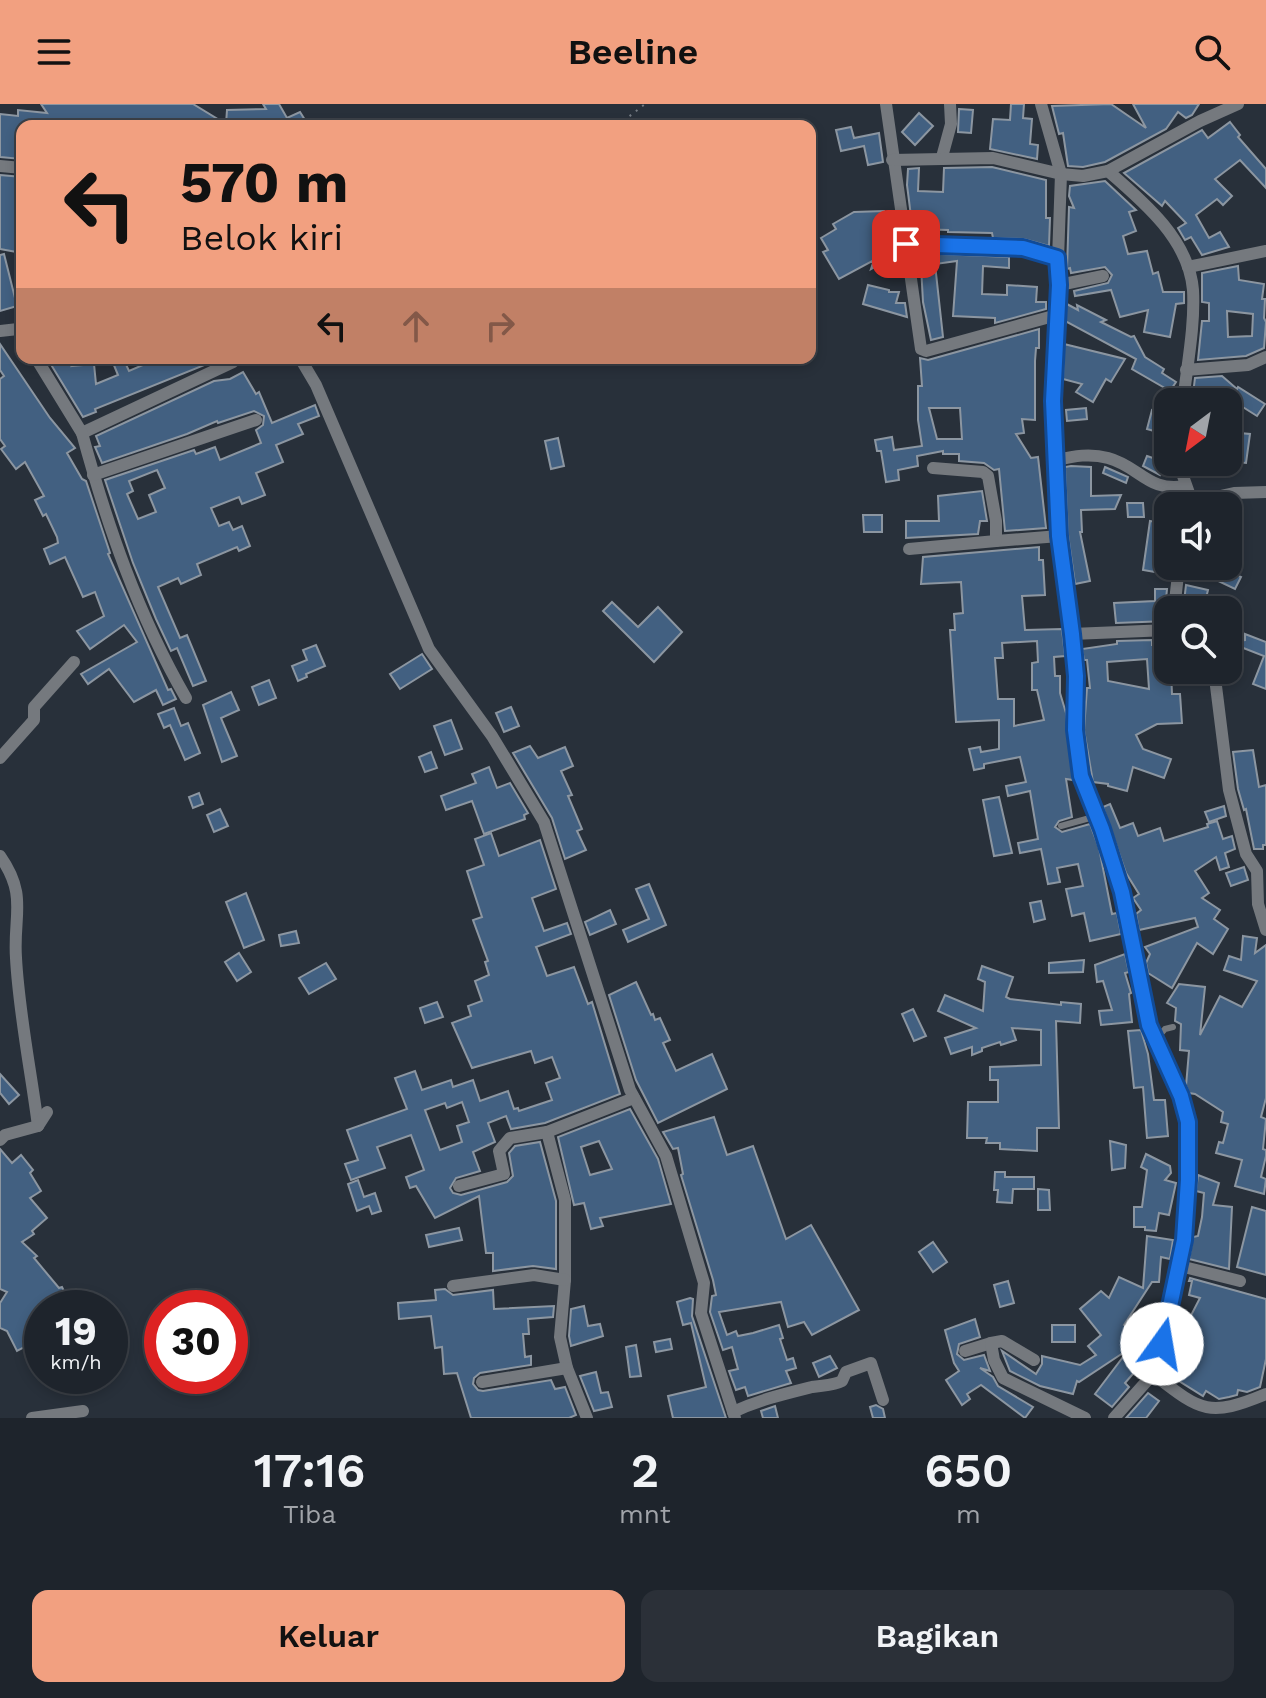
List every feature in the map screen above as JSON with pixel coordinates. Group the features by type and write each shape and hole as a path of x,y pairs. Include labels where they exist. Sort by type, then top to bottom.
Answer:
{"street":[{"path":"886,104 921,349 924,351 1057,315"},
{"path":"942,157 951,124 950,104"},
{"path":"1041,104 1061,174 1053,401 1059,536 1076,676 1075,730 1081,776 1122,892 1154,1041 1181,1096 1188,1122 1188,1180 1180,1266 1167,1328 1153,1374 1114,1418"},
{"path":"892,160 993,158 1083,176 1108,171 1238,104"},
{"path":"1108,171 1137,196 1175,240 1188,267 1193,299 1184,388"},
{"path":"906,244 1023,248 1057,258"},
{"path":"1188,267 1266,251"},
{"path":"1059,285 1103,276"},
{"path":"1186,370 1248,365 1266,357"},
{"path":"40,364 82,433 131,587 147,625 186,698"},
{"path":"82,433 225,364"},
{"path":"304,364 316,385 429,649 492,736 544,822 634,1098 666,1156 704,1283 701,1313 734,1415 764,1398 821,1385 836,1385 846,1372 871,1363 883,1400"},
{"path":"93,475 256,420"},
{"path":"1057,460 1080,455 1112,459 1153,484 1169,489 1185,486"},
{"path":"933,468 983,472 988,476 996,521 996,541"},
{"path":"1182,476 1188,492"},
{"path":"1242,493 1266,492"},
{"path":"909,549 1059,536"},
{"path":"1072,634 1154,631"},
{"path":"0,758 34,720 34,707 74,662"},
{"path":"1216,684 1229,790 1246,854 1257,871 1258,904 1266,930"},
{"path":"0,856 13,877 19,901 16,957 38,1126"},
{"path":"459,1186 504,1174 499,1151 510,1138 547,1132 634,1098"},
{"path":"2,1135 38,1126 47,1112"},
{"path":"547,1132 565,1200 565,1280 560,1337 567,1368 587,1418"},
{"path":"1180,1266 1240,1281"},
{"path":"453,1286 534,1275 565,1280"},
{"path":"965,1351 1002,1341 1034,1360"},
{"path":"991,1343 994,1360 1003,1378 1085,1418"},
{"path":"482,1382 567,1368"},
{"path":"1153,1374 1194,1404 1208,1410 1231,1408 1266,1394"},
{"path":"32,1418 83,1411"}],"lane":[{"path":"1061,826 1097,816"},
{"path":"1154,1041 1165,1029 1173,1027"}],"path":[{"path":"625,120 645,104"}],"building":[{"path":"41,104 193,104 219,120 16,120 16,159 0,157 0,114 18,116 18,110 47,113"},
{"path":"263,104 279,104 287,118 300,112 305,120 226,120 227,110 266,109"},
{"path":"1011,104 1024,104 1023,118 1032,119 1030,144 1038,145 1037,159 990,149 993,119 1010,120"},
{"path":"1111,104 1146,128 1133,104 1199,104 1192,115 1186,118 1178,112 1166,129 1105,162 1083,167 1068,166 1063,133 1059,134 1052,106"},
{"path":"959,109 973,110 971,133 958,132"},
{"path":"919,113 933,126 915,145 902,132"},
{"path":"1230,122 1240,135 1238,137 1266,169 1266,188 1240,160 1215,179 1232,196 1223,205 1217,199 1196,215 1209,238 1220,232 1229,247 1202,255 1191,237 1185,240 1178,228 1186,223 1165,201 1162,206 1124,173 1202,130 1208,138"},
{"path":"851,127 854,138 879,133 883,162 868,165 864,146 841,151 836,130"},
{"path":"992,167 1046,180 1049,246 1024,239 993,238 992,233 916,229 913,232 908,169 919,168 918,191 943,192 944,168"},
{"path":"0,175 16,176 16,252 0,249"},
{"path":"1105,181 1136,210 1129,212 1136,231 1123,236 1128,254 1147,251 1153,274 1158,272 1163,292 1184,292 1184,303 1176,304 1170,337 1144,332 1148,310 1120,317 1111,290 1075,296 1074,291 1108,283 1112,275 1105,267 1071,273 1070,268 1067,269 1069,207 1074,208 1069,196 1070,186"},
{"path":"884,211 885,229 877,229 886,244 887,260 871,269 874,260 839,279 823,252 828,250 821,238 836,229 833,224 854,212"},
{"path":"916,253 1009,257 1009,268 983,266 982,294 1007,295 1007,285 1037,287 1036,302 1046,302 1046,309 995,323 995,318 953,316 957,261 935,264 943,337 931,340 923,302 921,266 918,266"},
{"path":"4,254 16,306 0,311 0,255"},
{"path":"1238,266 1239,280 1264,284 1264,348 1246,356 1198,360 1202,321 1209,321 1209,303 1202,302 1202,273","holes":["1227,311 1253,314 1252,336 1228,337"]},
{"path":"868,285 899,292 896,303 905,303 907,317 863,304"},
{"path":"1065,303 1078,310 1077,305 1106,320 1101,322 1134,336 1145,357 1164,369 1162,373 1176,382 1172,388 1165,388 1132,369 1136,359 1065,321"},
{"path":"1039,329 1035,361 1035,420 1022,419 1024,433 1016,434 1031,458 1038,457 1046,528 1005,531 999,469 994,470 984,463 959,461 959,454 943,454 943,451 917,456 918,466 898,470 899,480 886,482 881,451 877,451 875,440 892,437 894,450 922,446 918,420 918,386 922,386 920,358 928,360","holes":["929,408 960,408 962,439 937,439"]},
{"path":"0,344 50,418 75,448 67,453 86,481 108,554 168,690 171,689 176,699 163,705 156,690 134,702 109,669 88,684 81,674 137,642 124,625 90,649 77,631 104,616 95,592 83,597 65,557 50,564 44,549 58,543 46,514 43,516 35,500 44,496 25,462 16,469 1,449 5,446 0,439 0,379 4,376 0,370"},
{"path":"1064,344 1125,359 1111,382 1106,379 1093,402 1076,392 1082,384 1063,379"},
{"path":"51,364 94,364 96,384 118,375 113,364 126,364 129,371 145,364 207,364 95,409 96,412 83,417"},
{"path":"243,372 256,394 259,392 272,423 315,405 319,416 298,424 303,434 276,445 283,462 256,473 265,495 242,504 239,497 211,508 219,526 229,522 233,530 242,526 250,546 239,551 237,547 197,564 201,575 181,584 178,578 158,587 180,638 187,635 206,681 193,686 177,648 171,651 156,619 105,480 194,450 196,454 215,447 220,460 261,443 256,430 263,425 264,416 254,411 217,421 102,463 95,447 100,446 96,436 214,381 230,379","holes":["157,470 165,488 149,495 156,512 138,519 127,494 133,491 129,481"]},
{"path":"1222,376 1236,388 1194,388 1195,378"},
{"path":"1242,390 1265,404 1257,416 1242,407"},
{"path":"1086,408 1087,419 1067,421 1066,410"},
{"path":"1152,410 1154,411 1154,431 1147,429"},
{"path":"1242,433 1250,434 1246,463 1242,463"},
{"path":"558,438 564,466 551,469 545,441"},
{"path":"1147,456 1154,458 1154,472 1143,466"},
{"path":"1065,467 1091,467 1091,496 1121,495 1115,509 1081,510 1080,532 1090,581 1075,584 1068,535"},
{"path":"1105,467 1128,477 1126,483 1103,473"},
{"path":"982,491 987,521 980,521 978,534 906,538 906,521 939,521 938,496"},
{"path":"1127,503 1143,503 1144,517 1128,517"},
{"path":"863,515 882,515 882,532 864,532"},
{"path":"1150,521 1154,522 1154,572 1143,570"},
{"path":"1039,547 1045,595 1022,596 1025,630 1062,629 1065,656 1054,657 1055,676 1060,676 1073,780 1066,779 1072,817 1059,821 1055,827 1062,832 1090,824 1099,848 1112,914 1117,913 1121,934 1090,941 1084,913 1072,916 1066,889 1083,886 1078,864 1057,868 1060,882 1048,884 1041,849 1020,853 1018,843 1038,839 1030,791 1008,796 1006,786 1026,782 1020,757 984,764 984,768 974,770 969,749 980,747 981,752 999,749 999,720 956,722 950,630 955,630 954,614 963,613 961,582 921,584 923,557","holes":["1037,641 1038,662 1032,663 1032,690 1037,690 1044,720 1014,726 1014,699 998,699 995,658 1003,658 1002,643"]},
{"path":"1216,580 1240,580 1235,589"},
{"path":"1186,585 1208,590 1206,596 1185,596"},
{"path":"1155,589 1167,589 1166,596 1155,596"},
{"path":"1154,601 1154,622 1116,623 1114,603"},
{"path":"612,602 638,627 658,607 682,632 654,662 603,611"},
{"path":"1245,634 1266,642 1266,689 1253,684 1264,656 1242,647 1242,640 1245,640"},
{"path":"1152,640 1154,684 1172,684 1172,694 1180,694 1182,723 1157,724 1136,735 1143,749 1171,759 1164,778 1133,767 1127,791 1093,782 1084,730 1087,688 1090,688 1087,660 1084,660 1082,649 1117,644 1117,641","holes":["1147,659 1149,689 1108,681 1107,662"]},
{"path":"316,645 325,666 298,681 292,666 307,660 303,650"},
{"path":"422,654 432,669 400,689 390,674"},
{"path":"269,680 276,698 259,705 252,687"},
{"path":"231,692 239,710 221,718 237,756 222,762 203,705"},
{"path":"511,707 519,726 504,732 496,713"},
{"path":"174,708 181,726 188,723 200,753 185,760 170,725 164,728 158,714"},
{"path":"451,720 462,749 445,755 434,726"},
{"path":"530,746 538,758 565,747 573,766 561,771 572,795 568,796 582,829 577,831 586,850 565,859 552,818 513,753"},
{"path":"1253,750 1259,787 1266,785 1266,845 1263,849 1254,849 1246,809 1238,789 1233,752"},
{"path":"431,752 437,768 425,772 419,757"},
{"path":"489,767 497,788 510,783 528,813 524,815 525,819 484,834 472,801 446,810 441,796 476,783 472,774"},
{"path":"199,793 203,804 193,808 189,797"},
{"path":"999,797 1012,853 994,856 983,800"},
{"path":"1110,804 1120,828 1133,823 1138,836 1160,828 1164,841 1208,827 1207,824 1217,821 1223,839 1232,836 1235,849 1225,853 1229,867 1220,870 1216,857 1195,871 1209,893 1202,898 1220,910 1214,919 1228,929 1213,954 1197,943 1172,988 1148,973 1146,963 1150,954 1145,947 1198,927 1195,918 1139,930 1136,914 1141,910 1133,898 1139,894 1126,873 1103,807"},
{"path":"1224,806 1226,816 1209,822 1205,812"},
{"path":"220,809 228,826 214,832 207,815"},
{"path":"491,833 499,856 540,840 556,889 532,898 544,931 567,923 571,934 536,947 547,976 574,967 588,1004 592,1002 620,1094 545,1123 511,1129 506,1116 488,1123 495,1142 473,1152 480,1171 456,1178 450,1188 453,1193 461,1195 507,1182 513,1176 509,1153 515,1146 540,1142 556,1201 556,1269 533,1266 493,1271 493,1253 486,1253 479,1196 435,1218 416,1186 410,1188 406,1177 424,1170 411,1135 377,1147 385,1168 351,1180 345,1164 358,1160 347,1130 407,1109 395,1078 415,1071 422,1090 451,1080 453,1087 473,1080 480,1101 508,1091 514,1109 518,1108 519,1111 552,1100 546,1083 560,1078 552,1057 535,1063 531,1051 472,1068 452,1023 471,1016 468,1006 482,1001 475,981 489,975 485,962 488,961 473,920 482,917 467,871 484,865 475,839","holes":["462,1102 469,1122 457,1126 462,1142 440,1150 425,1110 445,1103 447,1108"]},
{"path":"1244,867 1248,880 1231,886 1226,873"},
{"path":"649,884 666,925 628,942 623,930 649,919 636,889"},
{"path":"246,893 264,940 244,948 226,902"},
{"path":"1041,901 1045,919 1034,922 1030,903"},
{"path":"610,910 616,924 590,935 585,922"},
{"path":"296,931 299,943 281,946 279,935"},
{"path":"1243,936 1257,938 1255,953 1266,945 1266,1098 1261,1117 1266,1119 1263,1149 1266,1156 1261,1177 1266,1179 1264,1194 1235,1186 1242,1160 1216,1153 1219,1142 1223,1143 1228,1124 1221,1122 1223,1112 1189,1093 1186,1086 1189,1051 1180,1050 1181,1024 1175,1021 1176,1008 1167,1003 1179,984 1205,987 1200,1035 1220,996 1242,1007 1257,981 1224,970 1229,956 1241,960"},
{"path":"239,953 251,972 237,981 225,962"},
{"path":"1125,954 1132,1022 1101,1025 1099,1011 1112,1010 1103,981 1097,982 1095,965"},
{"path":"1084,960 1083,972 1049,973 1049,963"},
{"path":"326,963 336,979 309,994 299,978"},
{"path":"982,966 1013,977 1006,997 1010,999 1061,1005 1061,1002 1081,1004 1080,1023 1056,1021 1059,1128 1037,1128 1037,1151 1000,1149 1000,1143 986,1143 987,1138 967,1138 968,1102 998,1102 998,1080 990,1080 990,1067 1041,1065 1041,1030 1012,1028 1016,1040 982,1048 982,1051 972,1055 972,1047 951,1054 945,1038 976,1028 938,1011 945,995 983,1011 985,982 978,979"},
{"path":"636,982 651,1015 655,1020 660,1018 670,1040 663,1043 676,1071 712,1054 727,1089 658,1123 636,1080 609,995"},
{"path":"437,1002 443,1017 425,1023 420,1008"},
{"path":"913,1009 926,1036 914,1041 902,1014"},
{"path":"1141,1030 1148,1054 1154,1100 1165,1100 1168,1136 1147,1138 1143,1087 1134,1088 1128,1031"},
{"path":"0,1074 19,1095 9,1104 0,1093"},
{"path":"630,1109 658,1159 671,1204 600,1218 603,1226 591,1229 584,1203 574,1205 558,1137","holes":["599,1141 612,1169 590,1175 581,1147"]},
{"path":"714,1117 727,1155 753,1146 786,1239 811,1225 859,1310 812,1335 804,1322 788,1327 781,1302 719,1312 727,1335 736,1331 738,1336 779,1325 787,1360 793,1358 796,1368 786,1371 791,1383 748,1396 745,1387 736,1390 729,1371 738,1369 732,1347 723,1350 710,1312 712,1296 716,1295 713,1280 681,1175 678,1148 673,1149 663,1132"},
{"path":"1110,1141 1126,1145 1125,1168 1112,1170"},
{"path":"0,1149 12,1163 21,1155 33,1170 30,1173 41,1191 30,1198 47,1218 32,1231 34,1234 22,1242 63,1290 24,1290 24,1347 17,1351 7,1331 0,1328 0,1303 7,1292 0,1289"},
{"path":"1146,1154 1170,1166 1171,1173 1165,1180 1176,1183 1169,1215 1159,1213 1156,1231 1134,1227 1134,1207 1142,1207 1147,1170 1141,1167"},
{"path":"995,1172 1005,1172 1005,1177 1034,1177 1034,1189 1013,1189 1012,1203 997,1202"},
{"path":"1198,1175 1219,1183 1213,1205 1232,1207 1229,1269 1189,1259 1193,1237 1198,1236 1202,1217 1204,1193 1196,1191"},
{"path":"358,1180 364,1197 375,1193 381,1211 372,1214 369,1206 357,1211 348,1184"},
{"path":"1038,1189 1049,1190 1050,1210 1038,1210"},
{"path":"1252,1207 1266,1211 1266,1275 1237,1267"},
{"path":"459,1228 462,1240 429,1247 426,1235"},
{"path":"1147,1236 1173,1240 1170,1259 1161,1257 1159,1282 1152,1282 1124,1325 1145,1338 1150,1326 1157,1329 1147,1363 1144,1361 1125,1383 1129,1387 1112,1407 1095,1394 1129,1349 1077,1381 1073,1394 1040,1386 1010,1371 1002,1351 1036,1374 1042,1364 1042,1356 1080,1365 1096,1355 1088,1346 1101,1335 1080,1309 1101,1291 1109,1298 1119,1277 1143,1288"},
{"path":"933,1242 947,1262 933,1272 919,1252"},
{"path":"1190,1278 1266,1299 1266,1359 1260,1387 1247,1392 1238,1390 1237,1395 1219,1399 1206,1391 1203,1396 1163,1371 1176,1330 1181,1322 1186,1325 1200,1298 1189,1295"},
{"path":"1008,1281 1014,1303 1000,1307 994,1285"},
{"path":"445,1289 453,1295 493,1290 494,1309 554,1306 553,1317 528,1319 529,1334 523,1334 525,1357 531,1356 531,1365 480,1373 473,1384 483,1391 551,1380 555,1389 565,1387 576,1415 569,1418 471,1418 457,1373 444,1374 442,1347 435,1348 431,1316 399,1319 398,1303 436,1300 435,1290"},
{"path":"693,1299 692,1316 726,1418 673,1418 668,1396 706,1387 691,1323 683,1325 677,1302"},
{"path":"584,1306 588,1326 600,1324 603,1336 571,1346 571,1309"},
{"path":"975,1319 980,1337 959,1344 957,1354 964,1360 984,1355 990,1371 980,1368 993,1377 998,1386 1033,1407 1025,1418 981,1385 967,1394 970,1399 962,1405 946,1380 959,1371 945,1330"},
{"path":"1052,1325 1075,1325 1075,1342 1052,1342"},
{"path":"670,1339 672,1349 656,1352 654,1342"},
{"path":"636,1345 641,1376 630,1377 626,1347"},
{"path":"830,1356 837,1368 819,1377 813,1363"},
{"path":"596,1372 601,1393 608,1392 612,1407 594,1411 580,1376"},
{"path":"1148,1393 1159,1401 1146,1418 1126,1418"},
{"path":"876,1405 883,1409 885,1418 873,1418 870,1407"},
{"path":"775,1406 778,1418 763,1418 761,1411"}],"route":[{"path":"906,244 1023,248 1057,258 1059,285 1053,401 1059,536 1076,676 1075,730 1081,776 1122,892 1149,1025 1181,1096 1188,1122 1184,1240 1162,1344"}]}
